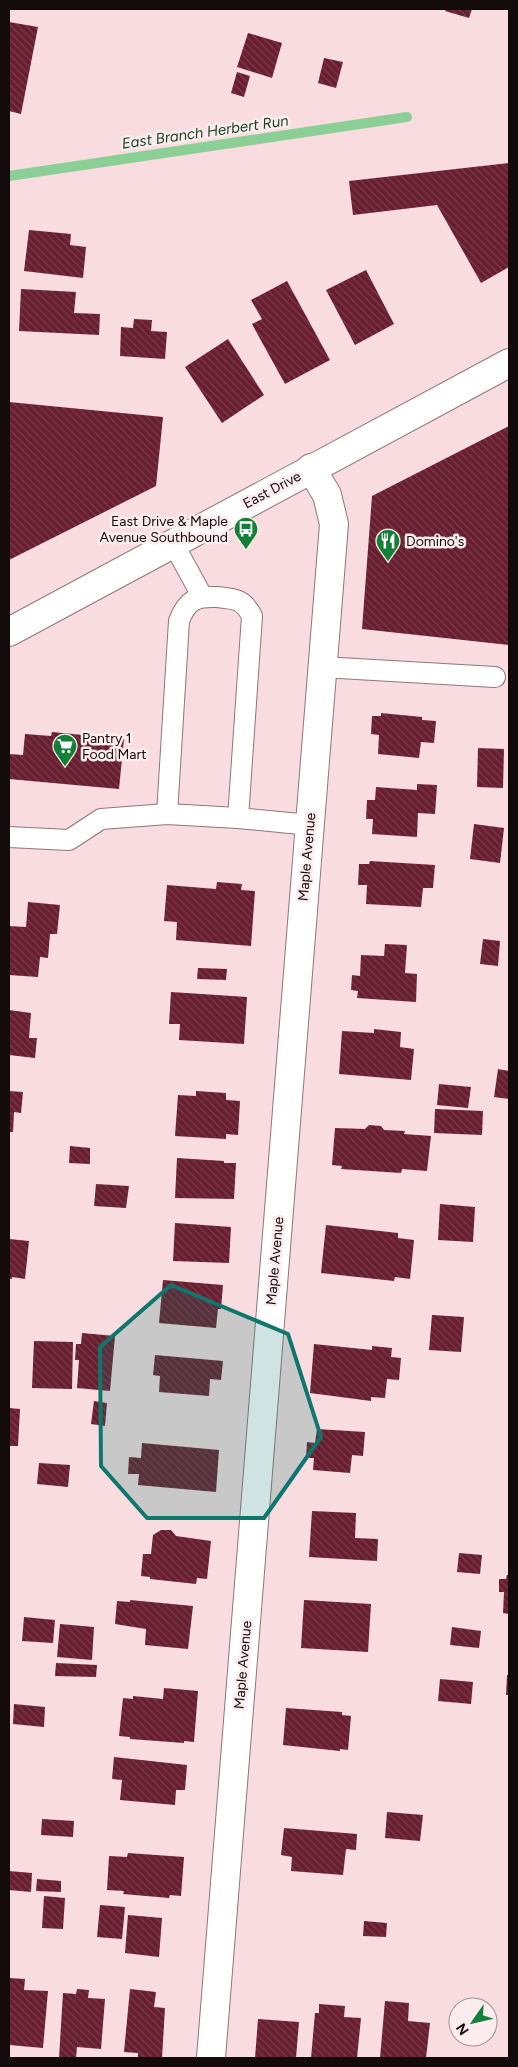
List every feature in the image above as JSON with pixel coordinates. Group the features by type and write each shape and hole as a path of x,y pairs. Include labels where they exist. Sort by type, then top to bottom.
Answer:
{"street":[{"name":"East Drive","path":"9,632 509,363"},
{"name":"Maple Avenue","path":"211,2058 334,524 327,495 311,468"}],"lane":[{"path":"173,543 202,596"},
{"path":"167,814 179,620 183,608 202,596 236,599 247,606 252,616 238,818"},
{"path":"322,667 495,677"},
{"path":"9,837 70,840 101,818 167,814 310,825"}],"highlighted area":[{"path":"171,1285 288,1334 321,1437 264,1518 147,1518 101,1466 100,1347"}],"building":[{"path":"446,9 472,9 469,18 445,11"},
{"path":"9,22 38,27 21,114 9,111"},
{"path":"248,33 282,43 272,78 237,67"},
{"path":"324,58 343,62 336,88 318,83"},
{"path":"237,72 250,76 244,97 231,93"},
{"path":"509,163 509,267 481,283 437,205 353,215 349,181"},
{"path":"29,230 71,234 70,245 86,247 83,278 24,271"},
{"path":"366,270 394,324 355,345 326,290"},
{"path":"287,281 330,360 285,384 252,324 262,319 251,300"},
{"path":"21,289 76,292 74,313 100,314 99,335 19,331"},
{"path":"134,319 152,320 151,331 167,332 165,359 120,356 121,327 133,328"},
{"path":"228,339 264,395 222,423 185,367"},
{"path":"9,402 163,417 156,486 9,560"},
{"path":"509,426 509,645 362,629 372,496"},
{"path":"381,713 422,717 422,720 436,721 434,743 421,742 419,758 378,754 379,735 371,734 372,716 381,716"},
{"name":"Pantry 1 Food Mart","path":"52,732 124,739 119,789 9,779 9,754 23,755 25,734 51,736"},
{"path":"478,748 504,749 503,788 477,787"},
{"path":"417,784 437,785 435,814 418,813 417,837 372,834 373,819 366,819 367,800 375,800 376,787 417,790"},
{"path":"474,824 504,828 500,863 470,859"},
{"path":"370,861 435,865 433,888 423,888 421,907 366,904 367,885 358,885 359,864 369,864"},
{"path":"217,882 242,884 241,890 255,891 251,946 176,940 177,922 164,921 167,885 216,889"},
{"path":"28,902 60,905 57,934 50,934 48,958 40,957 38,977 9,975 9,926 26,927"},
{"path":"483,939 500,941 498,966 480,964"},
{"path":"385,944 407,945 405,973 417,974 416,1002 357,998 358,991 351,990 352,975 360,976 361,955 384,956"},
{"path":"198,968 227,969 226,980 197,979"},
{"path":"171,992 247,997 244,1044 179,1040 180,1024 169,1024"},
{"path":"9,1010 31,1013 29,1038 37,1038 35,1058 9,1055"},
{"path":"374,1029 401,1032 400,1047 414,1049 411,1080 339,1074 342,1031 374,1033"},
{"path":"498,1069 509,1071 509,1099 494,1097"},
{"path":"439,1084 471,1087 468,1108 437,1105"},
{"path":"9,1091 23,1092 21,1113 14,1112 13,1132 9,1132"},
{"path":"196,1091 226,1093 226,1100 240,1101 238,1135 226,1134 226,1139 175,1136 178,1095 196,1096"},
{"path":"435,1109 483,1111 482,1135 434,1133"},
{"path":"369,1125 381,1126 384,1130 405,1131 404,1134 431,1136 427,1171 402,1169 401,1173 341,1169 342,1166 332,1165 335,1128 365,1129"},
{"path":"70,1146 90,1148 90,1164 69,1163"},
{"path":"177,1158 236,1163 234,1199 175,1198"},
{"path":"96,1184 129,1186 126,1208 94,1206"},
{"path":"440,1204 475,1207 473,1242 438,1240"},
{"path":"175,1223 231,1227 229,1263 173,1261"},
{"path":"326,1225 398,1233 398,1238 414,1240 410,1279 395,1277 394,1281 321,1273"},
{"path":"9,1239 29,1241 25,1279 12,1277 12,1279 9,1279"},
{"path":"163,1280 223,1285 221,1309 218,1309 216,1328 159,1323"},
{"path":"432,1315 464,1317 461,1352 429,1350"},
{"path":"82,1333 115,1336 110,1391 77,1388 79,1360 75,1360 76,1344 81,1344"},
{"path":"34,1341 73,1342 72,1389 32,1388"},
{"path":"314,1344 372,1350 372,1346 392,1348 391,1357 401,1358 399,1380 387,1379 385,1398 371,1397 371,1401 310,1393"},
{"path":"155,1355 223,1361 221,1380 210,1379 209,1396 159,1392 160,1376 153,1375"},
{"path":"94,1401 107,1403 105,1426 91,1424"},
{"path":"9,1408 20,1409 18,1446 9,1446"},
{"path":"317,1429 365,1432 363,1456 352,1455 350,1473 313,1470 314,1458 306,1458 307,1442 315,1443"},
{"path":"142,1443 219,1450 216,1492 138,1485 139,1474 128,1474 129,1457 141,1458"},
{"path":"39,1463 70,1465 68,1487 37,1484"},
{"path":"312,1511 356,1513 355,1538 378,1539 377,1561 309,1557"},
{"path":"161,1530 171,1530 176,1536 211,1541 207,1579 197,1578 196,1584 150,1579 150,1577 141,1576 143,1554 151,1554 153,1535"},
{"path":"459,1553 482,1555 480,1574 457,1572"},
{"path":"507,1575 509,1575 509,1614 503,1613 504,1592 499,1592 499,1579 506,1579"},
{"path":"130,1600 193,1606 188,1649 145,1645 146,1629 115,1624 117,1601 130,1602"},
{"path":"304,1600 371,1604 368,1652 301,1648"},
{"path":"24,1617 55,1620 53,1643 22,1641"},
{"path":"60,1624 94,1627 92,1660 57,1657"},
{"path":"452,1627 481,1631 479,1648 450,1645"},
{"path":"56,1663 97,1665 96,1677 55,1676"},
{"path":"507,1675 509,1675 509,1695 506,1695"},
{"path":"440,1679 473,1682 471,1704 438,1701"},
{"path":"164,1688 198,1691 194,1742 130,1739 130,1737 119,1736 123,1698 133,1699 133,1696 163,1699"},
{"path":"14,1704 45,1707 44,1727 13,1724"},
{"path":"286,1708 342,1712 342,1715 351,1716 348,1750 340,1749 340,1751 283,1745"},
{"path":"114,1757 187,1765 185,1790 176,1790 175,1805 120,1800 122,1780 112,1779"},
{"path":"387,1812 423,1815 420,1841 385,1838"},
{"path":"42,1819 74,1821 73,1837 41,1835"},
{"path":"284,1828 357,1834 356,1850 346,1849 343,1875 291,1871 292,1857 281,1855"},
{"path":"128,1853 184,1857 181,1896 170,1895 169,1898 123,1894 124,1891 107,1890 109,1856 127,1857"},
{"path":"9,1871 32,1873 31,1892 9,1890"},
{"path":"37,1879 61,1881 61,1892 36,1891"},
{"path":"44,1896 65,1898 63,1929 42,1928"},
{"path":"100,1905 125,1907 122,1939 97,1937"},
{"path":"128,1915 162,1918 159,1957 125,1953"},
{"path":"364,1921 387,1923 386,1937 363,1936"},
{"path":"9,1978 25,1979 24,1990 48,1991 43,2048 9,2045"},
{"path":"77,1989 89,1990 88,1998 105,1999 101,2049 77,2047 76,2058 59,2058 63,1993 76,1994"},
{"path":"130,1989 156,1992 154,2007 165,2008 162,2058 138,2058 138,2053 124,2052"},
{"path":"385,2001 409,2003 408,2021 430,2023 426,2058 380,2058"},
{"path":"319,2004 345,2006 344,2017 361,2018 357,2058 311,2058 315,2013 319,2013"},
{"path":"258,2019 299,2022 296,2058 255,2058"}],"waterway":[{"name":"East Branch Herbert Run","path":"9,176 407,117"}],"place":[{"name":"East Drive & Maple Avenue Southbound","path":"246,550"},
{"name":"Domino's","path":"388,562"},
{"name":"Pantry 1 Food Mart","path":"65,767"}]}
